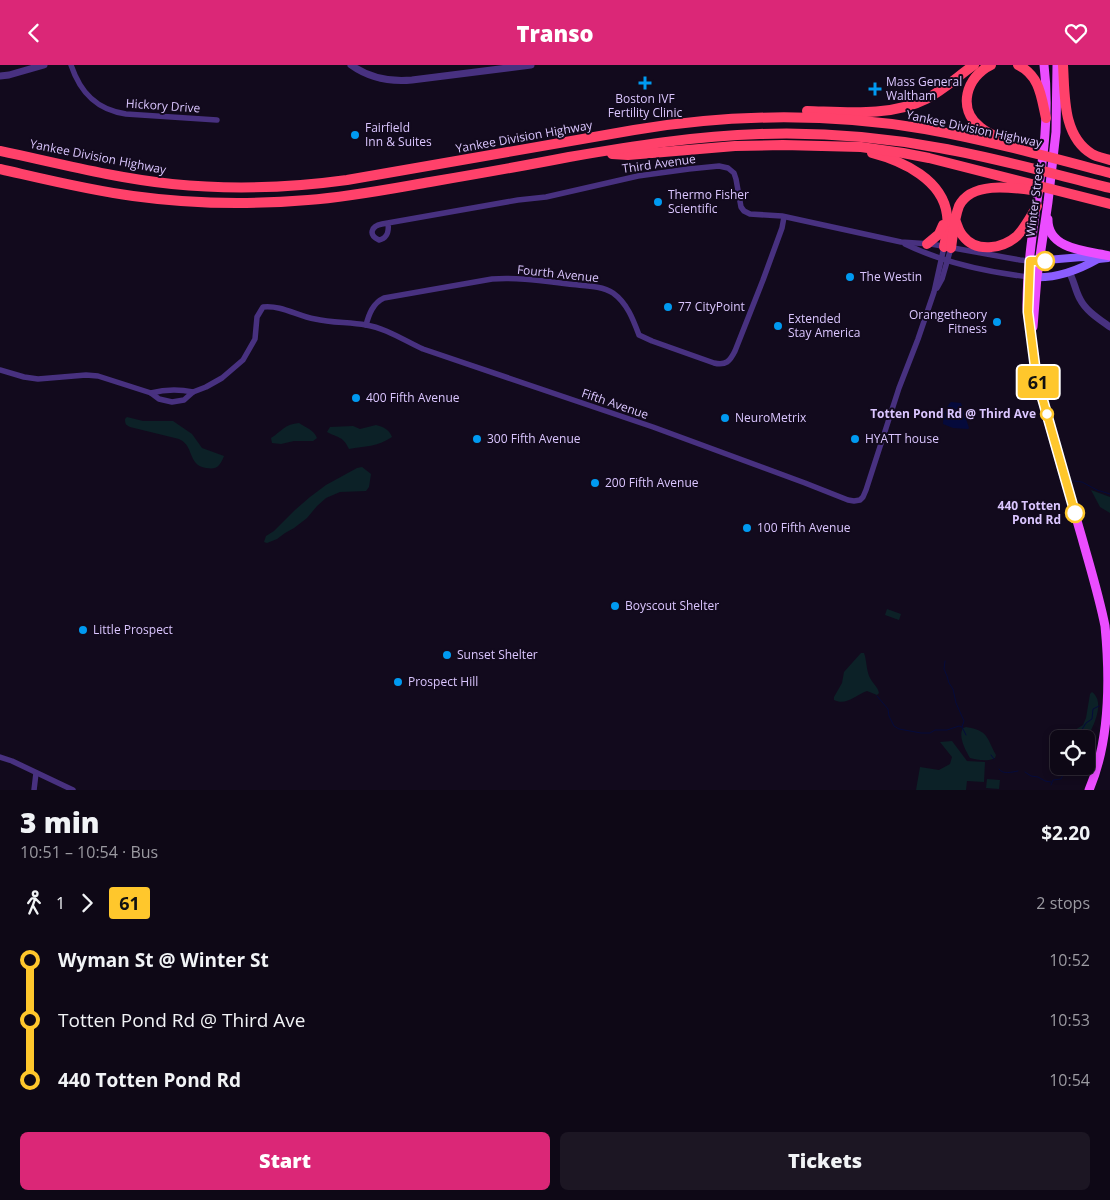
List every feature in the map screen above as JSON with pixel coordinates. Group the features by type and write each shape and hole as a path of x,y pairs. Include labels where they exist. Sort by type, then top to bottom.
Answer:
{"highway":[{"path":"769,118 801,111 875,112 904,108 934,95 974,65"},
{"path":"991,65 982,69 976,75 969,87 967,100 970,113 973,120 981,128 1025,151"},
{"path":"1018,65 1026,70 1035,80 1040,90 1046,118"},
{"path":"1063,65 1066,110 1073,132 1089,152 1110,160"},
{"name":"Yankee Division Highway","path":"0,151 119,176 154,181 225,187 277,187 312,185 364,178 652,127 707,121 769,118 836,119 890,124 944,133 1110,173"},
{"name":"Yankee Division Highway","path":"0,169 133,196 203,203 306,201 354,195 672,140 725,135 779,133 850,136 939,147 1110,188"},
{"path":"589,154 628,155 682,149 753,145 809,145 876,149 920,156 1110,204"},
{"path":"845,147 876,154 896,162 919,174 932,186 943,200 946,211 947,247"},
{"path":"927,244 940,234 943,224 942,209 932,186"},
{"path":"947,247 959,208 965,198 975,191 1005,188 1031,190 1110,204"},
{"path":"956,221 962,235 970,242 982,247 997,246 1017,236 1037,203"}],"main road":[{"name":"Winter Street","path":"1044,65 1047,91 1046,118 1037,203 1033,277 1034,320 1031,335 1040,390 1098,596 1109,652 1109,709 1098,762 1089,790"},
{"name":"Winter Street","path":"1035,261 1049,202 1055,141 1056,65"},
{"path":"1049,202 1048,226 1056,239 1062,244 1071,247 1110,257"},
{"path":"1035,261 1082,257 1098,259"},
{"path":"1033,277 1053,277 1098,259 1110,257"}],"street":[{"path":"0,76 44,65"},
{"name":"Hickory Drive","path":"71,65 78,83 86,94 96,103 111,110 126,114 217,120"},
{"path":"351,65 373,76 399,81 531,65"},
{"name":"Third Avenue","path":"388,223 553,195 638,175 716,166 726,167 734,173 740,203 744,211 753,215 784,217 901,243 965,266 1033,277"},
{"name":"Fourth Avenue","path":"366,325 373,308 380,301 388,297 498,279 597,287 613,293 623,303 630,313 639,335 714,363 724,364 730,361 735,351 763,279 784,217"},
{"name":"Third Avenue","path":"901,243 927,244 1035,261"},
{"path":"945,260 947,247"},
{"name":"Fifth Avenue","path":"193,392 222,378 243,360 255,339 257,317 263,307 273,306 314,319 366,325 389,332 423,349 653,427 848,500 858,501 863,497 866,490 899,388 934,292 941,281 945,260"},
{"path":"1069,272 1079,297 1084,304 1110,327"},
{"path":"0,370 38,379 86,375 98,376 151,393 159,399 172,402 184,400 193,392"},
{"path":"151,393 180,389 193,392"},
{"path":"0,757 72,790"},
{"path":"34,790 36,773"}],"shaded area":[{"path":"951,402 961,403 968,429 953,428 943,424 945,412"},
{"path":"127,417 143,421 173,421 192,434 202,448 224,456 215,468 201,467 195,462 186,445 179,439 130,427 126,423 125,419"},
{"path":"299,423 312,431 317,438 313,441 272,443 271,438 284,428"},
{"path":"376,425 387,430 392,437 376,444 349,449 342,439 327,432 330,427 353,426 360,429"},
{"path":"362,467 371,474 369,487 366,491 340,492 326,498 307,518 294,528 277,539 267,543 264,542 266,536 274,531 310,497 326,485"},
{"path":"1091,490 1110,497 1110,513 1100,507"},
{"path":"887,609 901,614 899,620 885,615"},
{"path":"861,653 864,653 869,675 879,693 877,695 867,691 847,701 834,700 842,683 844,672"},
{"path":"1092,692 1096,696 1098,702 1095,722 1091,730 1075,730 1083,725 1086,718"},
{"path":"966,727 979,731 986,736 996,755 995,758 979,760 970,758 964,747 961,735 963,728"},
{"path":"952,741 967,761 985,762 984,782 967,781 966,790 916,790 920,767 939,770 950,764 952,757 940,742"},
{"path":"987,779 1000,780 999,789 986,788"}],"waterway":[{"path":"1074,481 1082,482 1110,494"},
{"path":"945,661 944,669 964,721 962,727"},
{"path":"877,696 888,709 894,726 899,729 930,733 935,730 947,730 959,726 962,727 966,735"},
{"path":"1082,730 1086,723 1092,719 1093,709 1099,706"},
{"path":"991,755 994,759"},
{"path":"999,769 1005,773 1018,771"},
{"path":"1025,772 1031,776 1051,782"},
{"path":"1051,785 1053,780 1061,779 1063,775"}],"bus line":[{"name":"61","path":"1045,261 1030,261 1028,318 1038,384 1075,513"}],"place":[{"name":"Boston IVF Fertility Clinic","path":"645,83"},
{"name":"Mass General Waltham","path":"875,89"},
{"name":"Fairfield Inn & Suites","path":"355,135"},
{"name":"Thermo Fisher Scientific","path":"658,202"},
{"name":"The Westin","path":"850,277"},
{"name":"77 CityPoint","path":"668,307"},
{"name":"Orangetheory Fitness","path":"997,322"},
{"name":"Extended Stay America","path":"778,326"},
{"name":"400 Fifth Avenue","path":"356,398"},
{"name":"Totten Pond Rd @ Third Ave","path":"1047,414"},
{"name":"NeuroMetrix","path":"725,418"},
{"name":"300 Fifth Avenue","path":"477,439"},
{"name":"HYATT house","path":"855,439"},
{"name":"200 Fifth Avenue","path":"595,483"},
{"name":"440 Totten Pond Rd","path":"1075,513"},
{"name":"100 Fifth Avenue","path":"747,528"},
{"name":"Boyscout Shelter","path":"615,606"},
{"name":"Little Prospect","path":"83,630"},
{"name":"Sunset Shelter","path":"447,655"},
{"name":"Prospect Hill","path":"398,682"}]}
